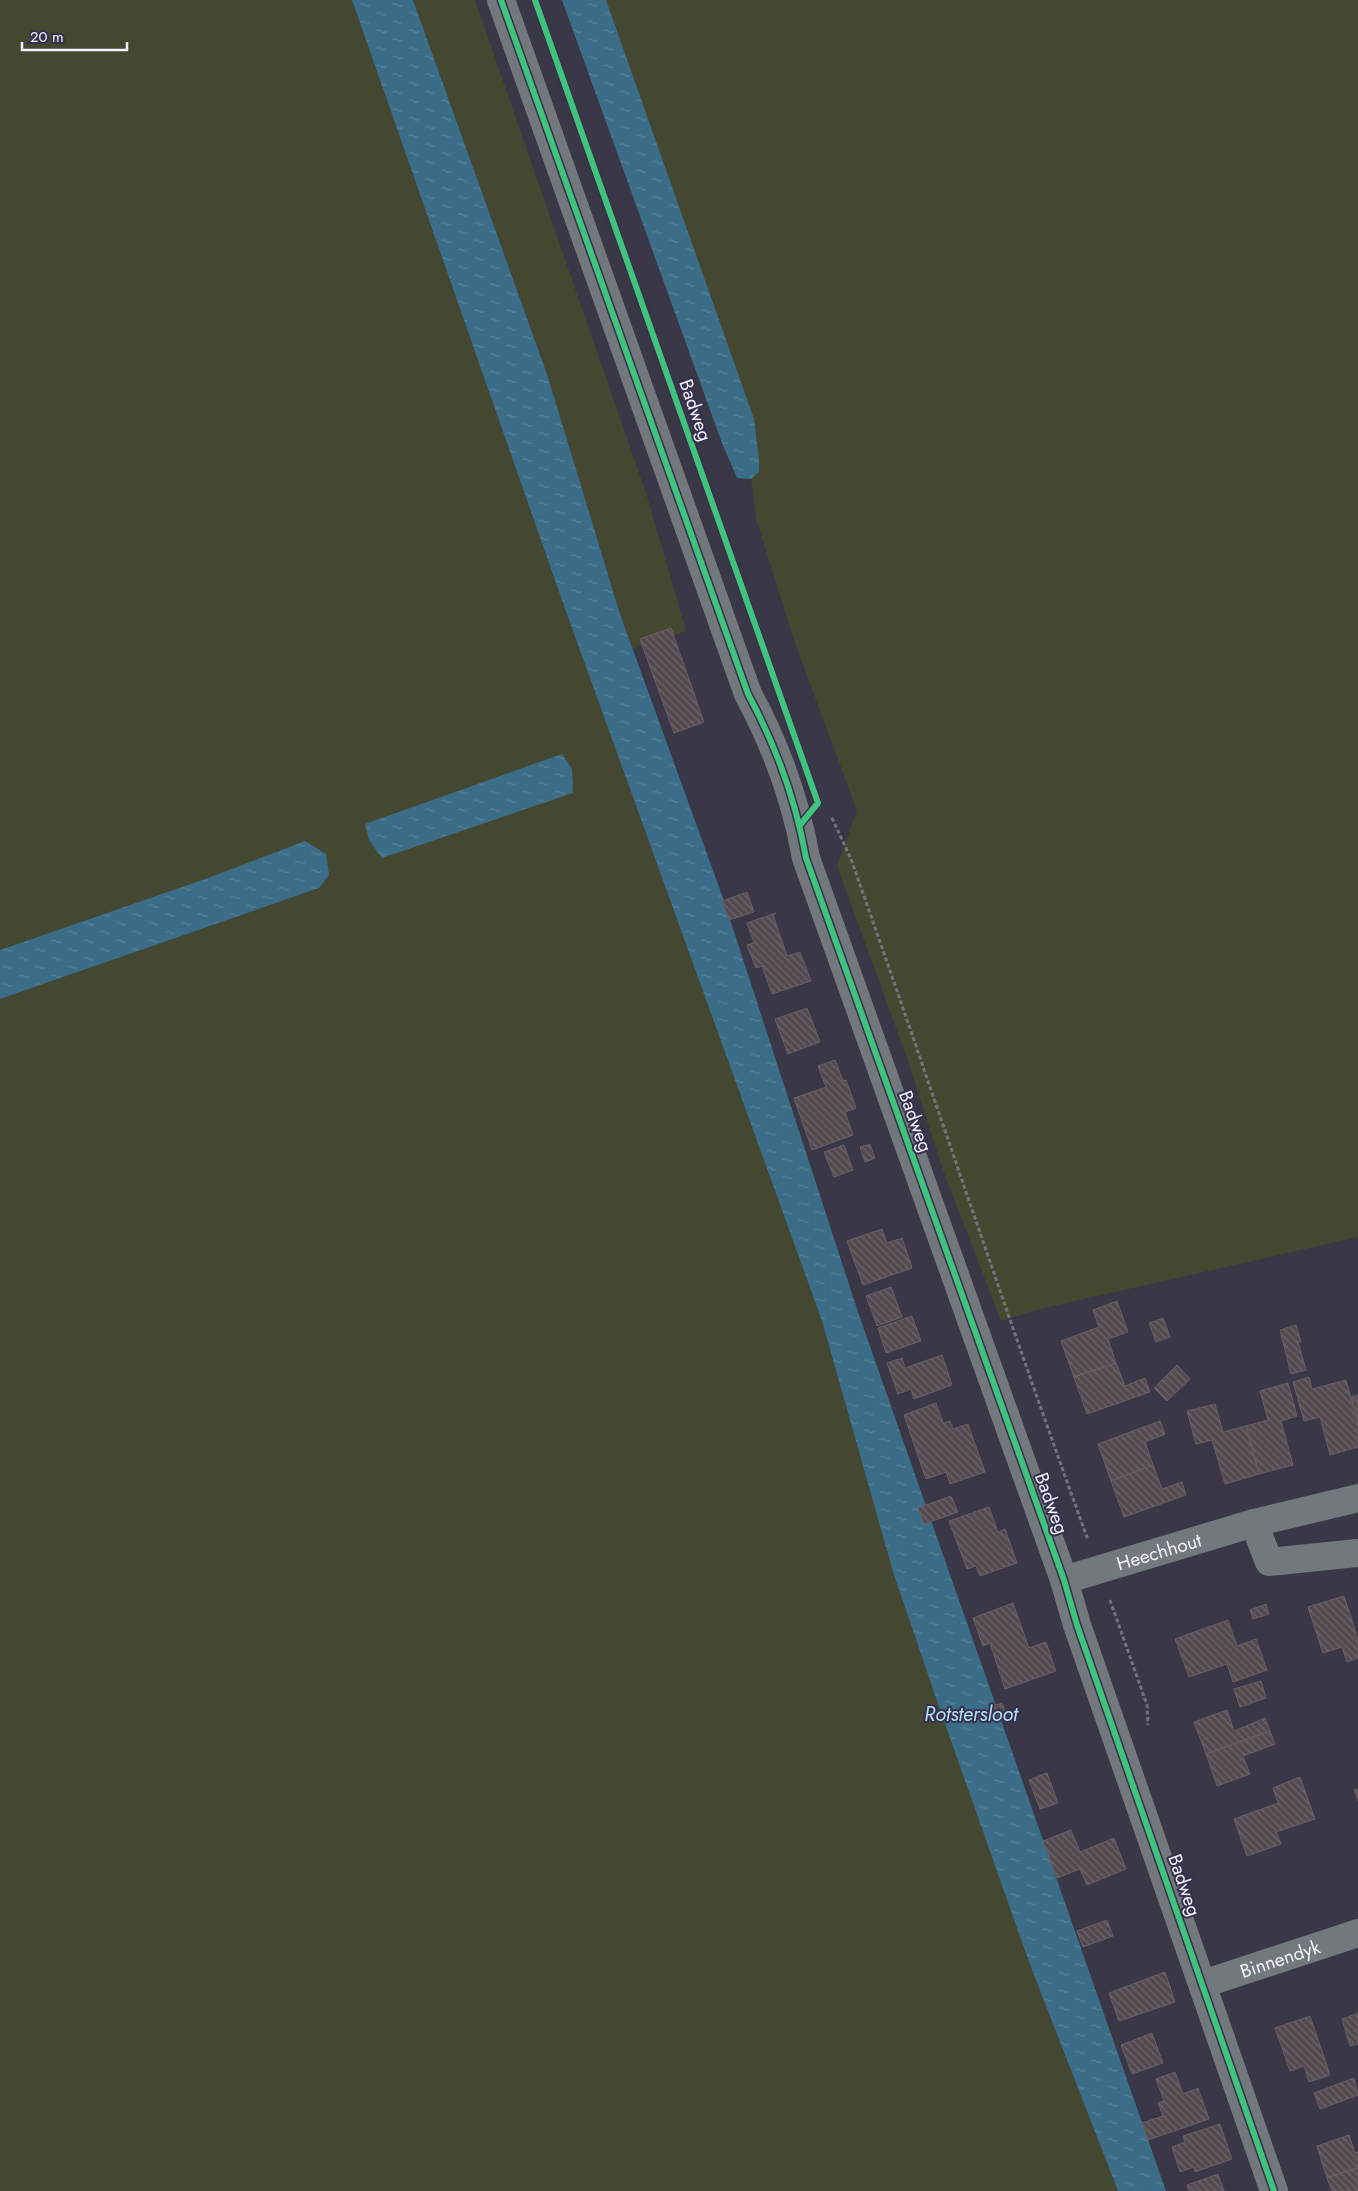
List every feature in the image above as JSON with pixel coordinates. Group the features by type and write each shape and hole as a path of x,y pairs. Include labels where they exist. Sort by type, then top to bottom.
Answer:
{"street":[{"name":"Badweg","path":"501,0 748,694 766,728 800,825 806,858 1064,1580 1077,1626 1274,2191"},
{"name":"Heechhout","path":"1064,1580 1098,1568 1254,1523 1358,1498"},
{"path":"1254,1523 1269,1562 1358,1553"},
{"name":"Binnendyk","path":"1203,1984 1358,1933"}],"green space":[{"path":"0,0 352,0 564,606 822,1321 893,1572 938,1704 1029,1962 1118,2191 0,2191 0,999 319,888 208,878 0,950"},
{"path":"413,0 475,0 647,496 686,631 633,649 620,614 547,374"},
{"path":"606,0 1358,0 1358,1237 1040,1309 1001,1321 943,1170 907,1058 837,866 857,811 794,640 757,522 751,479 759,472"}],"water":[{"name":"Rotstersloot","path":"352,0 413,0 547,374 620,614 723,898 858,1312 1166,2191 1118,2191 1029,1962 893,1572 822,1321 564,606"},
{"path":"562,0 606,0 754,419 759,472 751,479 737,478 722,443"},
{"path":"562,754 572,769 573,793 382,858 369,840 365,824"},
{"path":"305,841 326,854 329,875 319,888 0,999 0,950 208,878"}],"building":[{"path":"671,628 704,722 674,733 640,639"},
{"path":"747,892 754,912 729,920 722,901"},
{"path":"776,913 773,915 787,956 800,952 811,981 772,994 762,966 756,968 747,945 754,943 747,923"},
{"path":"807,1008 820,1042 788,1054 775,1019"},
{"path":"835,1060 843,1081 846,1080 856,1108 845,1112 853,1135 812,1150 794,1098 826,1087 818,1066"},
{"path":"870,1144 875,1158 865,1162 860,1147"},
{"path":"844,1145 853,1170 834,1177 824,1152"},
{"path":"882,1229 887,1243 902,1238 912,1268 863,1285 847,1241"},
{"path":"891,1287 902,1317 877,1326 866,1296"},
{"path":"1117,1301 1128,1332 1108,1339 1116,1363 1074,1377 1061,1341 1099,1327 1093,1310"},
{"path":"912,1316 921,1341 886,1353 878,1328"},
{"path":"1163,1318 1170,1337 1156,1342 1149,1323"},
{"path":"1296,1325 1301,1342 1298,1342 1306,1370 1291,1374 1280,1330"},
{"path":"942,1355 952,1385 914,1399 911,1389 898,1394 887,1363 902,1358 905,1368"},
{"path":"1116,1363 1125,1386 1145,1378 1150,1392 1087,1414 1074,1377"},
{"path":"1177,1365 1190,1379 1167,1401 1154,1388"},
{"path":"1309,1377 1312,1389 1346,1380 1358,1422 1358,1447 1330,1455 1320,1417 1304,1421 1293,1382"},
{"path":"1288,1383 1297,1416 1281,1421 1293,1465 1259,1474 1246,1426 1268,1420 1260,1391"},
{"path":"1358,1395 1358,1422 1351,1397"},
{"path":"936,1403 943,1423 950,1421 953,1429 968,1424 985,1472 950,1484 946,1472 926,1479 904,1415"},
{"path":"1215,1404 1223,1432 1246,1426 1259,1474 1225,1484 1212,1440 1196,1444 1187,1411"},
{"path":"1160,1421 1165,1434 1145,1442 1153,1465 1111,1481 1098,1444"},
{"path":"1153,1465 1162,1489 1182,1482 1186,1495 1124,1517 1111,1481"},
{"path":"951,1496 958,1512 924,1524 918,1508"},
{"path":"989,1507 998,1532 1005,1529 1017,1563 980,1576 976,1566 967,1569 949,1521"},
{"path":"1344,1596 1358,1639 1358,1658 1347,1662 1342,1647 1323,1653 1308,1607"},
{"path":"1013,1603 1029,1648 1046,1642 1056,1671 1005,1689 990,1643 983,1646 973,1618"},
{"path":"1266,1604 1269,1614 1253,1619 1250,1610"},
{"path":"1228,1620 1237,1646 1256,1639 1267,1670 1233,1682 1227,1664 1189,1677 1175,1639"},
{"path":"1261,1681 1266,1698 1240,1707 1234,1689"},
{"path":"1002,1703 1005,1712 996,1716 992,1706"},
{"path":"1227,1710 1234,1731 1265,1718 1270,1731 1206,1754 1194,1722"},
{"path":"1270,1731 1275,1744 1243,1756 1250,1774 1217,1786 1206,1754"},
{"path":"1047,1773 1058,1803 1040,1809 1029,1780"},
{"path":"1300,1777 1315,1819 1276,1832 1281,1844 1247,1856 1234,1819 1278,1803 1273,1788"},
{"path":"1358,1789 1358,1801 1354,1790"},
{"path":"1071,1830 1080,1852 1114,1838 1126,1869 1087,1885 1080,1869 1057,1878 1043,1841"},
{"path":"1107,1920 1113,1936 1083,1947 1077,1931"},
{"path":"1165,1972 1175,2002 1119,2021 1109,1993"},
{"path":"1358,2013 1358,2044 1350,2046 1342,2019"},
{"path":"1310,2016 1330,2075 1309,2082 1304,2066 1290,2071 1275,2028"},
{"path":"1152,2033 1163,2063 1132,2074 1121,2045"},
{"path":"1175,2072 1183,2094 1198,2088 1209,2119 1148,2140 1142,2123 1163,2116 1158,2103 1164,2101 1156,2079"},
{"path":"1354,2078 1358,2095 1320,2109 1314,2093"},
{"path":"1220,2124 1232,2159 1195,2172 1194,2167 1180,2172 1172,2147 1185,2142 1183,2136"},
{"path":"1349,2135 1355,2153 1358,2152 1358,2168 1327,2178 1317,2146"},
{"path":"1358,2168 1358,2191 1332,2191 1327,2178"},
{"path":"1218,2174 1224,2191 1189,2191 1187,2185"}],"cycle path":[{"path":"501,0 748,694 776,753 797,815 806,858 1064,1580 1077,1625 1274,2191"},
{"path":"535,0 818,803 800,825"}]}
